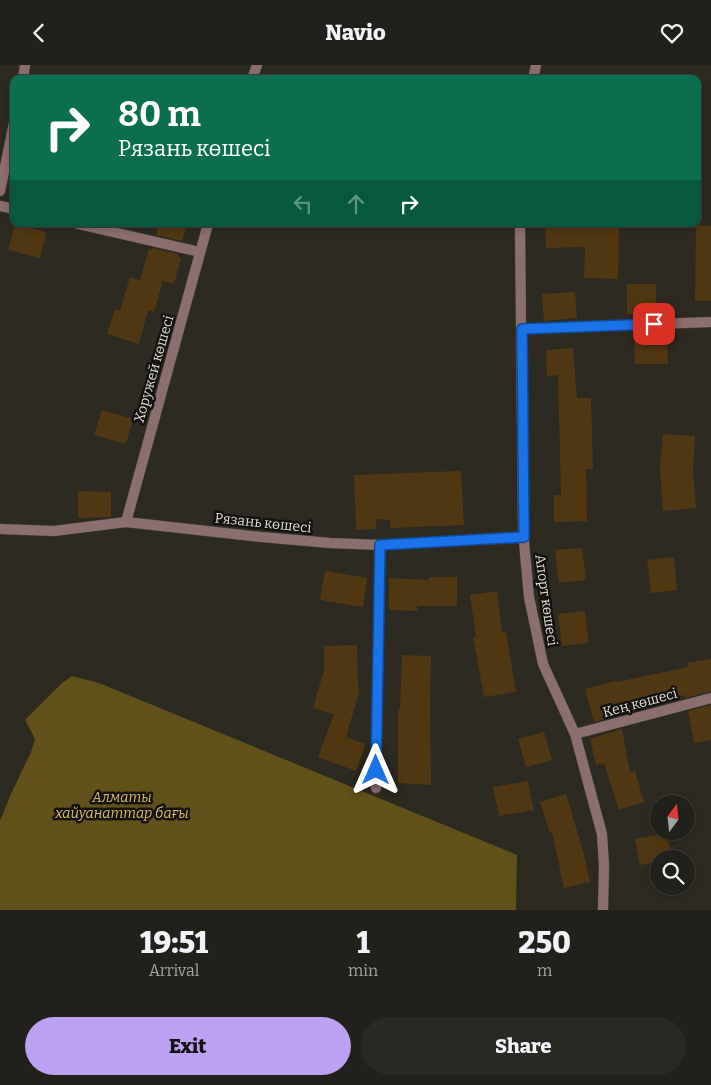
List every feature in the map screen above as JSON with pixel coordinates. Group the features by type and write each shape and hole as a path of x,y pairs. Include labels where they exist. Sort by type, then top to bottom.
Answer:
{"street":[{"path":"0,191 10,142"},
{"path":"91,227 200,252"},
{"name":"Хоружей көшесі","path":"126,521 207,227"},
{"name":"Апорт көшесі","path":"520,227 524,537 529,597 542,664 575,734 602,834 604,866 603,910"},
{"path":"522,329 711,322"},
{"name":"Рязань көшесі","path":"0,529 54,531 126,521 261,537 380,545 524,537"},
{"path":"376,788 380,545"},
{"name":"Кең көшесі","path":"575,734 711,698"}],"green space":[{"name":"Алматы хайуанаттар бағы","path":"72,676 99,683 517,855 516,910 0,910 0,821 35,739 25,720 62,683"}],"building":[{"path":"711,226 711,301 695,301 696,227"},
{"path":"14,227 27,227 46,232 40,258 8,250"},
{"path":"158,227 186,227 182,241 156,235"},
{"path":"545,227 619,227 618,279 584,278 585,247 546,248"},
{"path":"152,248 178,254 178,257 181,258 174,284 163,281 154,312 148,310 139,344 107,334 115,309 120,311 130,277 140,280 149,249 152,250"},
{"path":"627,284 656,284 656,317 634,318 634,314 627,314"},
{"path":"575,292 577,318 544,321 542,294"},
{"path":"657,331 657,337 667,337 668,364 635,364 634,332"},
{"path":"573,348 577,398 591,398 593,469 586,469 587,521 554,522 554,495 561,495 558,375 547,376 546,350"},
{"path":"102,410 133,419 126,444 94,435"},
{"path":"663,434 695,436 693,472 696,508 663,511 660,469"},
{"path":"461,471 464,525 390,528 390,520 377,519 375,529 356,530 354,475"},
{"path":"78,491 111,492 111,517 78,518"},
{"path":"582,548 586,580 559,583 555,550"},
{"path":"674,557 677,590 651,593 647,560"},
{"path":"325,571 367,578 363,607 320,600"},
{"path":"429,577 457,577 457,606 417,606 417,611 389,610 389,578 429,580"},
{"path":"497,591 502,633 506,632 516,692 484,697 473,637 476,637 470,595"},
{"path":"585,611 589,643 562,646 558,614"},
{"path":"357,645 358,689 360,689 346,737 365,744 356,771 318,757 334,714 313,708 324,670 324,646"},
{"path":"402,655 431,656 431,785 398,783 398,709 400,709"},
{"path":"711,659 711,691 685,698 685,695 618,709 619,715 594,722 585,689 688,667 687,663"},
{"path":"711,705 711,740 694,743 688,711"},
{"path":"622,729 630,772 635,771 644,802 619,810 604,763 596,765 590,739"},
{"path":"544,732 552,760 526,767 518,739"},
{"path":"528,781 534,810 499,816 493,787"},
{"path":"566,794 590,882 564,888 552,832 550,833 540,802"},
{"path":"650,836 650,840 668,840 670,850 650,850 650,863 640,865 635,839"}],"route":[{"path":"376,770 380,545 524,537 522,329 654,324"}]}
